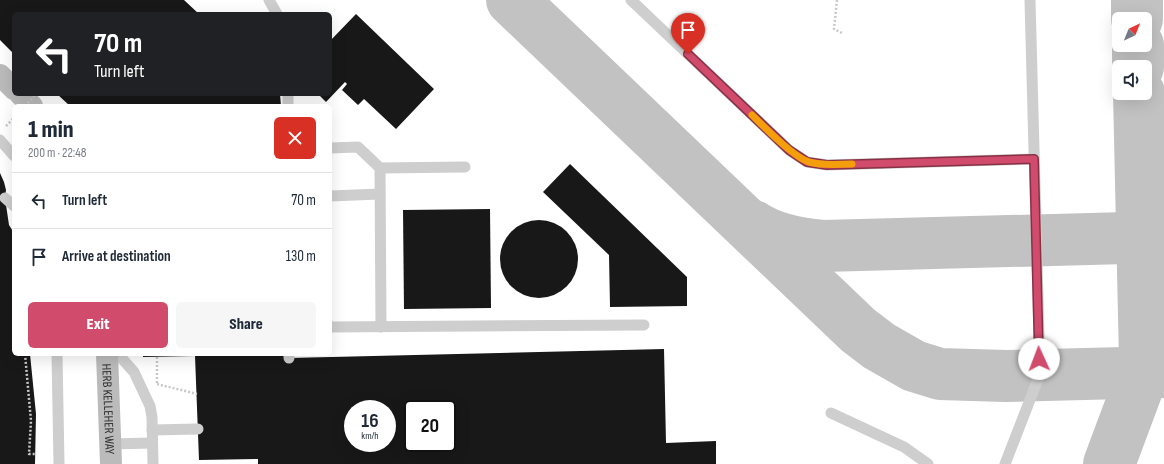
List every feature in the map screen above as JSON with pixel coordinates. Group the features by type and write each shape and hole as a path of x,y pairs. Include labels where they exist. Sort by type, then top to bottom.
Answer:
{"main road":[{"path":"0,75 12,87"},
{"path":"22,96 30,104"},
{"name":"HERB KELLEHER WAY","path":"107,356 110,454"}],"lane":[{"path":"269,0 277,12"},
{"path":"631,0 789,150 807,162 827,165 1034,159"},
{"path":"1005,464 1040,374 1030,0"},
{"path":"0,140 12,154"},
{"path":"332,148 358,147 380,168 465,167"},
{"path":"380,168 381,327"},
{"path":"332,196 380,194"},
{"path":"4,198 12,204"},
{"path":"332,327 644,325"},
{"path":"57,356 59,464"},
{"path":"120,356 134,372 150,406 152,464"},
{"path":"831,413 904,447 928,464"},
{"path":"152,430 198,429"},
{"path":"110,454 152,443"}],"path":[{"path":"837,0 834,29 842,34"},
{"path":"27,104 34,96"},
{"path":"26,356 31,421 29,454 35,454"},
{"path":"157,357 157,388"},
{"path":"157,384 197,394"}],"building":[{"path":"0,0 184,0 197,12 12,12 12,52 0,40"},
{"path":"356,14 434,89 396,129 364,99 358,105 342,90 347,84 345,82 332,96 332,39"},
{"path":"59,96 280,96 281,104 68,104"},
{"path":"320,96 332,96 326,102"},
{"path":"570,164 687,277 687,306 610,307 609,255 543,192"},
{"path":"0,173 6,190 5,198 9,225 12,230 12,356 30,356 36,414 35,464 0,464"},
{"path":"490,209 491,308 404,309 403,210"},
{"path":"531,220 547,220 561,226 572,237 578,251 578,267 572,281 561,292 547,298 531,298 517,292 506,281 500,267 500,251 506,237 517,226"},
{"path":"664,349 666,443 716,441 716,464 258,464 258,459 199,460 195,356 289,356 289,358"},
{"path":"143,356 195,356 143,357"}],"taxiway":[{"path":"512,0 858,330 879,346 914,366 940,374 1006,376 1164,372"},
{"path":"1137,0 1137,12"},
{"path":"1138,52 1138,60"},
{"path":"1109,464 1140,381 1145,359 1139,100"},
{"path":"753,226 778,238 823,246 1164,237"}],"slow traffic":[{"path":"752,115 789,150 807,162 827,165 852,164"}],"route":[{"path":"688,54 789,150 807,162 827,165 1034,159 1039,359"}]}
